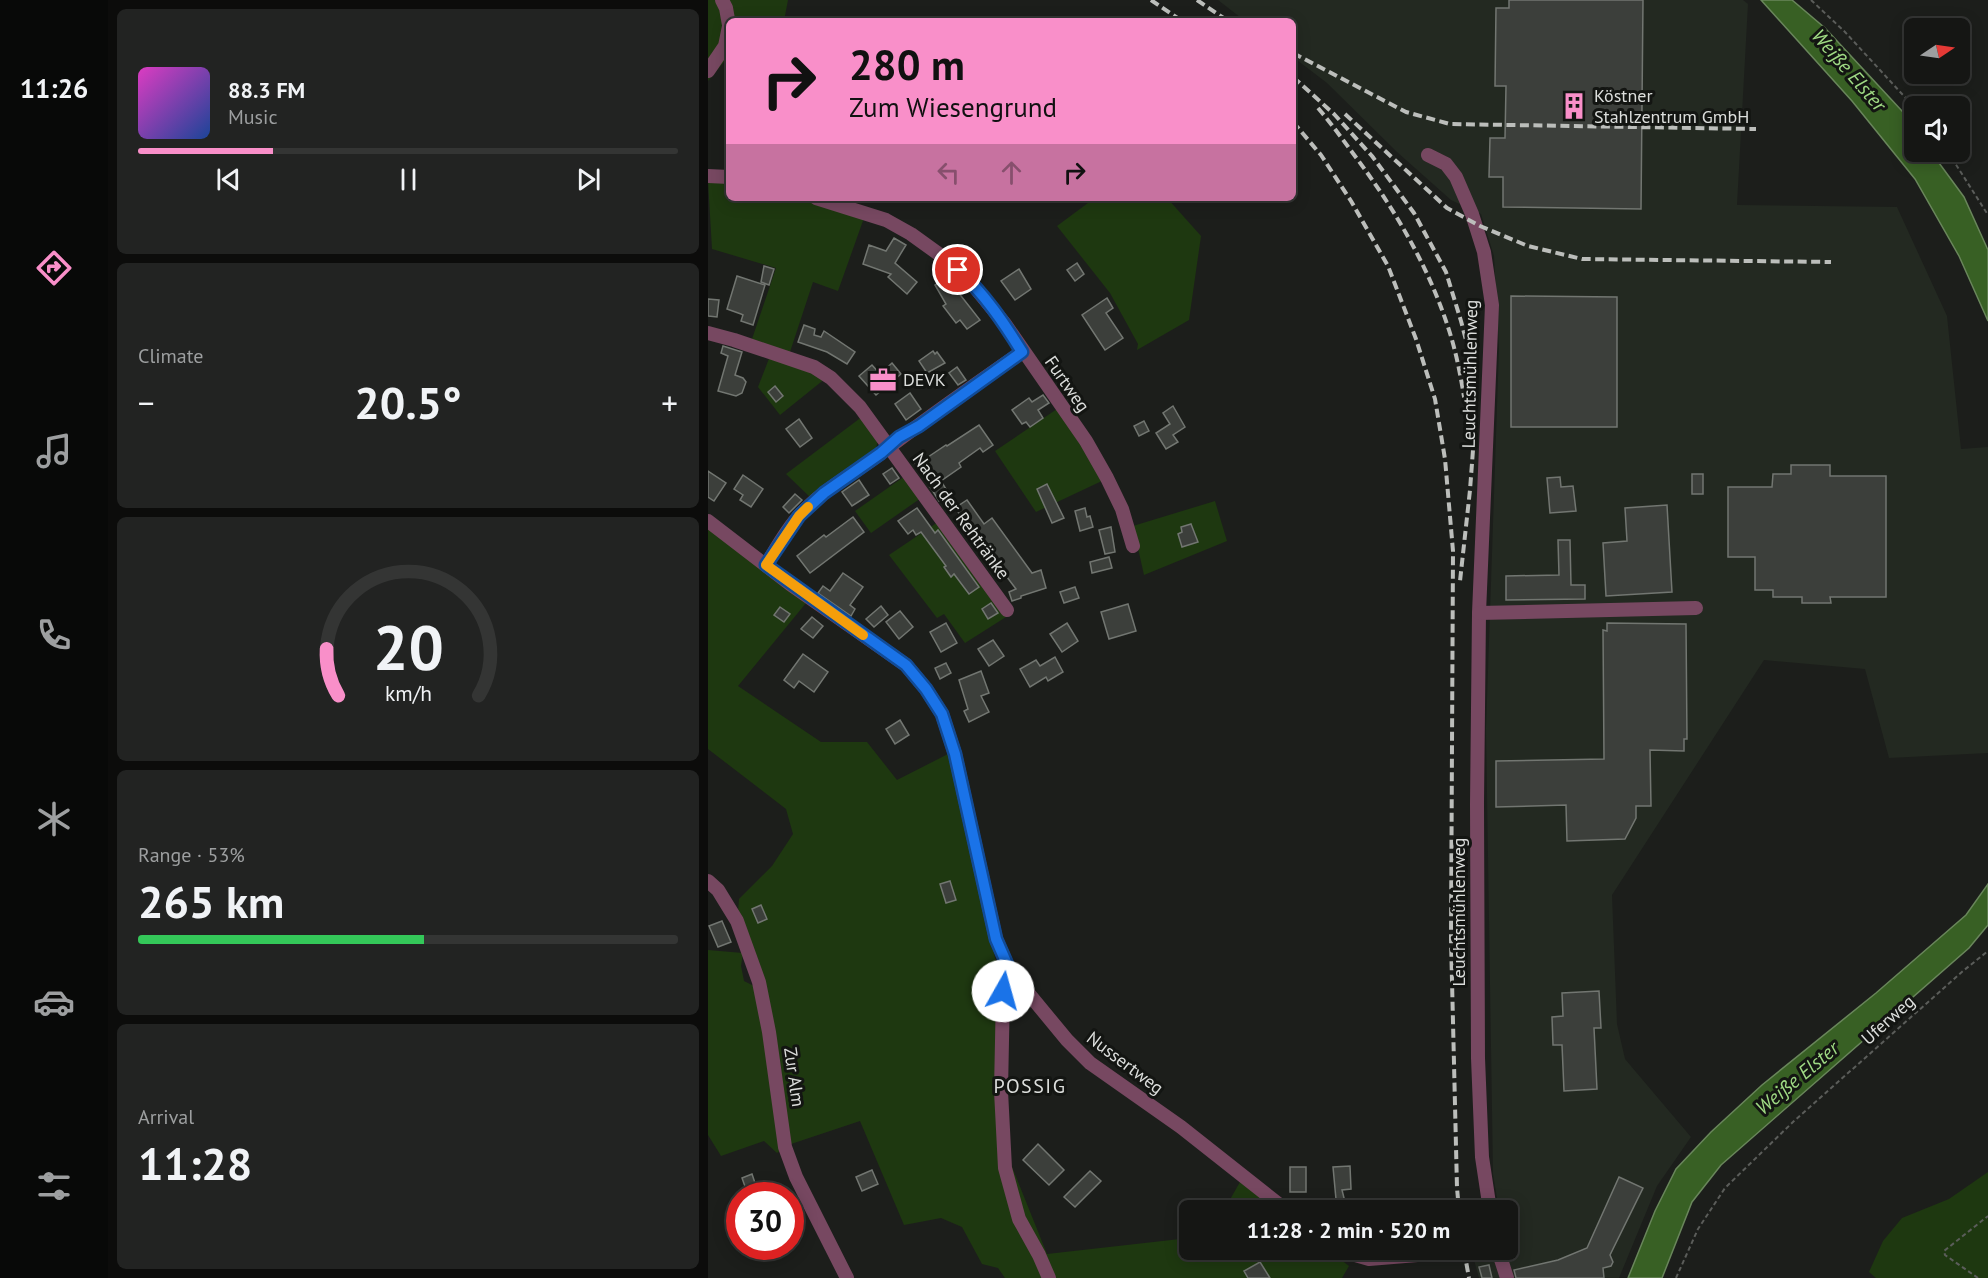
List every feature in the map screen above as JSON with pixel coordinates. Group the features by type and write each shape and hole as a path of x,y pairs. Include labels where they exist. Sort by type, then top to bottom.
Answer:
{"street":[{"path":"722,0 727,18"},
{"path":"708,71 726,41"},
{"name":"Leuchtsmühlenweg","path":"1428,155 1446,164 1456,177 1472,214 1484,252 1492,305 1479,614 1477,804 1479,1058 1482,1157 1488,1200"},
{"path":"708,176 726,177"},
{"name":"Furtweg","path":"826,201 886,220 947,260 969,280 1005,324 1022,352 1086,441 1122,509 1133,546"},
{"name":"Nach der Rehtränke","path":"708,333 814,367 831,378 860,407 1008,610"},
{"path":"766,565 799,516 824,493 1022,352"},
{"name":"Nussertweg","path":"708,521 906,665 926,689 942,714 955,754 996,939 1010,971 1067,1040 1090,1063 1181,1127 1273,1200"},
{"path":"1479,614 1696,608"},
{"name":"Zur Alm","path":"708,881 723,896 736,921 759,982 769,1032 785,1147 796,1177 847,1278"},
{"path":"1010,971 1003,991 1001,1091 1005,1168 1018,1219 1039,1255 1049,1278"},
{"path":"1501,1260 1507,1278"}],"path":[{"path":"1811,0 1845,32 1904,97"},
{"path":"1954,162 1988,215"},
{"name":"Uferweg","path":"1676,1278 1698,1229 1731,1182 1794,1121 1988,951"},
{"path":"1978,1278 1945,1255 1944,1251 1988,1216"}],"shaded area":[{"path":"708,0 788,0 785,18 726,18 726,60 708,81"},
{"path":"1218,0 1743,0 1748,4 1737,205 1897,207 1947,316 1961,449 1988,447 1988,753 1889,758 1865,669 1764,660 1612,895 1617,1024 1625,1059 1691,1137 1657,1186 1619,1278 1479,1278 1474,1260 1518,1260 1518,1200 1497,1200 1493,1174 1486,729 1499,348 1494,256 1481,214 1451,200 1397,152 1327,83 1296,59 1296,18 1241,18"},
{"path":"726,180 726,201 811,201 864,218 838,291 813,282 790,352 752,339 776,268 712,249 708,181"},
{"path":"1092,201 1170,201 1201,236 1189,320 1137,350 1138,344 1110,293 1057,226"},
{"path":"770,356 826,378 780,415 758,387"},
{"path":"1057,409 1104,480 1036,512 995,451"},
{"path":"863,416 878,439 876,449 812,499 786,474"},
{"path":"905,476 921,498 871,533 855,511"},
{"path":"1215,501 1227,541 1144,575 1133,526"},
{"path":"938,522 1006,617 965,643 944,614 937,618 889,555"},
{"path":"708,527 806,603 738,686 821,742 867,742 897,780 948,754 1001,984 998,1132 1047,1254 1179,1239 1179,1260 1341,1260 1349,1266 1342,1278 1005,1278 998,1268 982,1264 962,1227 941,1218 904,1225 860,1121 788,1145 777,1153 764,1141 721,1156 708,1135 708,950 743,953 741,966 744,981 754,986 738,912 739,899 772,866 793,834 786,809 708,749"},
{"path":"1988,1172 1988,1278 1876,1278 1869,1272 1883,1241 1902,1218 1949,1199"},
{"path":"1240,1182 1264,1200 1230,1200"}],"water":[{"name":"Weiße Elster","path":"1761,0 1792,0 1825,28 1904,114 1904,162 1938,162 1964,197 1988,250 1988,321 1959,256 1915,179 1852,101"},
{"name":"Weiße Elster","path":"1988,884 1988,925 1969,948 1721,1165 1692,1202 1662,1278 1628,1278 1655,1211 1676,1169 1711,1132 1762,1085 1876,993 1966,915"}],"building":[{"name":"Köstner Stahlzentrum GmbH","path":"1509,0 1643,0 1641,209 1503,207 1503,177 1489,177 1490,138 1505,138 1506,86 1495,86 1496,8 1509,8"},
{"path":"894,238 906,245 895,263 917,282 907,294 888,277 891,274 863,264 869,245 886,251"},
{"path":"1077,263 1084,274 1075,281 1067,270"},
{"path":"764,266 774,269 769,285 761,282"},
{"path":"1019,269 1031,289 1015,300 1001,281"},
{"path":"737,276 765,285 753,325 741,321 743,315 727,309"},
{"path":"947,278 980,320 967,329 960,320 956,323 943,306 946,304 935,285"},
{"path":"1511,296 1617,297 1617,427 1511,427"},
{"path":"1107,298 1113,308 1106,313 1123,338 1105,350 1082,315"},
{"path":"708,299 719,300 717,317 708,316"},
{"path":"804,325 815,329 814,335 821,337 824,331 855,352 847,364 827,352 798,342"},
{"path":"723,346 742,352 735,375 746,382 742,393 736,396 718,391 728,356 721,353"},
{"path":"933,351 935,354 937,352 945,363 927,373 919,361"},
{"path":"892,363 901,374 876,395 859,376 872,365 880,374"},
{"path":"957,367 966,380 958,385 949,373"},
{"path":"775,386 783,396 776,402 768,392"},
{"path":"910,393 921,409 906,420 895,404"},
{"path":"1043,395 1049,403 1038,410 1043,418 1030,427 1026,422 1022,424 1012,410 1029,398 1032,402"},
{"path":"1173,406 1185,427 1173,435 1178,442 1166,449 1156,433 1170,424 1163,413"},
{"path":"799,419 812,438 800,447 786,429"},
{"path":"1144,421 1149,431 1139,436 1134,426"},
{"path":"979,425 993,445 983,452 980,448 959,463 961,467 941,481 949,494 939,501 915,463"},
{"path":"1791,465 1830,465 1830,476 1886,476 1886,597 1830,597 1831,603 1802,603 1802,597 1773,597 1773,590 1755,590 1755,557 1728,557 1728,487 1772,487 1773,474 1791,474"},
{"path":"892,468 899,478 890,484 883,474"},
{"path":"708,471 726,483 714,501 708,497"},
{"path":"1692,474 1703,474 1703,494 1692,494"},
{"path":"743,475 763,489 751,507 740,500 743,495 734,489"},
{"path":"1560,477 1561,487 1573,486 1576,511 1550,513 1547,478"},
{"path":"859,480 869,495 852,506 842,492"},
{"path":"1047,484 1064,518 1052,523 1037,489"},
{"path":"795,494 802,500 789,513 783,507"},
{"path":"967,500 984,524 992,518 1032,573 1041,570 1046,588 1012,601 1009,592 1016,589 955,508"},
{"path":"1667,505 1672,592 1606,596 1603,543 1627,541 1625,508"},
{"path":"917,508 935,533 938,530 979,587 969,594 954,574 951,577 944,567 946,566 921,532 916,535 913,530 908,534 898,521"},
{"path":"1085,508 1093,527 1080,531 1075,511"},
{"path":"853,517 864,532 810,573 797,556 824,535 826,537"},
{"path":"1191,524 1198,542 1182,547 1178,534 1182,532 1181,527"},
{"path":"1111,527 1115,552 1105,554 1099,530"},
{"path":"1558,540 1570,540 1571,585 1585,585 1585,599 1506,600 1506,576 1559,575"},
{"path":"1109,557 1112,568 1092,573 1090,562"},
{"path":"843,573 863,587 850,605 855,609 851,616 818,593 823,586 830,591"},
{"path":"1075,587 1079,598 1064,603 1060,592"},
{"path":"991,603 998,613 988,619 982,609"},
{"path":"1128,604 1136,631 1109,639 1101,612"},
{"path":"881,606 888,615 874,627 866,619"},
{"path":"780,607 790,614 784,622 774,615"},
{"path":"900,611 913,627 899,639 886,622"},
{"path":"812,617 823,626 813,638 801,629"},
{"path":"946,623 957,643 941,652 930,632"},
{"path":"1067,623 1078,641 1062,652 1050,634"},
{"path":"1607,623 1686,624 1687,739 1684,739 1684,751 1650,750 1651,806 1636,806 1636,818 1625,839 1567,841 1566,805 1496,807 1496,761 1604,759 1603,630 1607,631"},
{"path":"993,640 1004,656 989,666 978,649"},
{"path":"803,654 828,672 814,692 799,681 794,688 784,680"},
{"path":"1055,657 1063,672 1048,681 1046,677 1030,687 1020,669 1036,660 1040,666"},
{"path":"946,663 951,673 940,679 935,668"},
{"path":"981,671 989,693 981,696 989,712 969,722 964,711 968,709 959,680"},
{"path":"900,720 909,735 895,744 886,729"},
{"path":"950,881 956,900 946,903 940,884"},
{"path":"761,905 767,919 758,923 752,909"},
{"path":"722,921 731,942 718,947 709,926"},
{"path":"1599,991 1601,1028 1594,1028 1597,1089 1564,1091 1562,1045 1553,1045 1552,1017 1563,1016 1562,993"},
{"path":"1038,1144 1064,1170 1049,1185 1023,1160"},
{"path":"1350,1166 1351,1189 1342,1190 1344,1200 1336,1200 1333,1167"},
{"path":"1290,1167 1306,1167 1306,1192 1290,1192"},
{"path":"872,1170 878,1184 862,1191 856,1177"},
{"path":"1090,1171 1101,1181 1075,1207 1064,1197"},
{"path":"752,1174 755,1182 743,1182 742,1178"},
{"path":"1619,1177 1643,1188 1610,1255 1613,1262 1611,1266 1603,1268 1604,1278 1516,1278 1514,1270 1558,1260 1587,1248"},
{"path":"1260,1262 1270,1278 1248,1278 1244,1271"},
{"path":"1489,1265 1492,1278 1482,1278 1479,1267"}],"railway":[{"path":"1151,0 1178,18"},
{"path":"1197,0 1224,18"},
{"path":"1296,55 1406,112 1450,124 1756,129"},
{"path":"1296,80 1334,114 1372,156 1414,213 1446,272 1473,367 1475,423 1460,581"},
{"path":"1318,108 1381,192 1407,234 1429,278 1454,348 1468,423"},
{"path":"1345,114 1447,208 1480,226 1528,246 1582,259 1831,262"},
{"path":"1296,126 1321,155 1351,201 1388,266 1416,339 1435,399 1445,459 1453,551 1451,939 1458,1200"},
{"path":"1466,1260 1469,1278"}],"slow traffic":[{"path":"808,507 799,516 766,565 863,635"}],"place":[{"name":"Köstner Stahlzentrum GmbH","path":"1574,106"},
{"name":"DEVK","path":"883,380"}],"district":[{"name":"POSSIG","path":"1030,1086"}],"route":[{"path":"958,270 1005,324 1022,352 919,426 899,437 881,453 824,493 799,516 766,565 906,665 926,689 942,714 955,754 996,939 1010,971 1003,991"}]}
